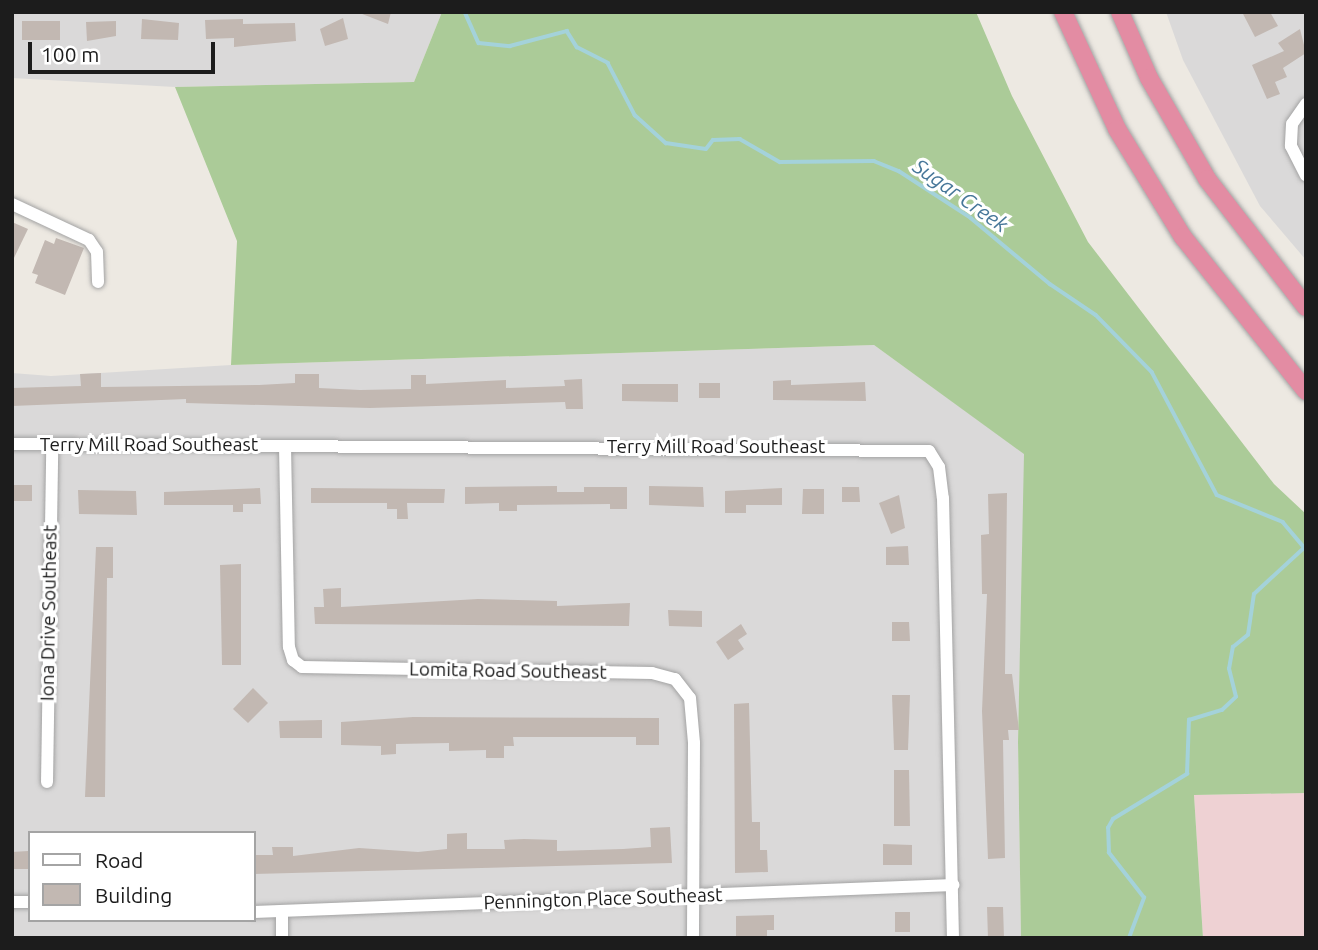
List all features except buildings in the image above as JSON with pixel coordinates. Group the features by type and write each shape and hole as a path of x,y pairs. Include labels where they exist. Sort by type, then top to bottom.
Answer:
{"highway":[{"path":"1063,12 1088,73 1161,204 1306,391"},
{"path":"1120,12 1166,110 1207,179 1306,307"}],"street":[{"path":"1306,104 1292,124 1291,146 1306,175"},
{"path":"12,204 89,240 97,252 98,282"},
{"name":"Terry Mill Road Southeast","path":"12,444 929,450 939,467 943,498 953,938"},
{"name":"Iona Drive Southeast","path":"47,782 52,445"},
{"name":"Lomita Road Southeast","path":"285,446 293,660 325,669 652,673 675,679 690,698 691,709 693,938"},
{"name":"Pennington Place Southeast","path":"256,912 953,885"},
{"path":"282,913 282,938"}],"shaded area":[{"path":"12,12 442,12 414,82 175,87 12,78"},
{"path":"1166,12 1306,12 1306,260 1260,206 1183,60"},
{"path":"874,345 1025,454 1018,742 1021,938 12,938 12,373 51,376 231,365"},
{"path":"1306,793 1306,938 1203,938 1194,795"}],"green space":[{"path":"442,12 976,12 1012,96 1088,242 1274,484 1306,514 1306,793 1194,795 1203,938 1021,938 1018,742 1024,454 874,345 231,365 237,241 175,87 414,82"}],"waterway":[{"name":"Sugar Creek","path":"465,12 479,43 510,46 567,31 577,47 608,63 635,115 666,143 706,149 713,140 740,139 780,162 874,161 899,171 971,218 1050,284 1096,315 1152,372 1217,495 1283,522 1306,549"},
{"path":"1129,938 1144,898 1109,853 1108,828 1113,819 1187,774 1189,720 1222,710 1236,697 1229,669 1233,647 1248,635 1254,594 1304,548"}]}
